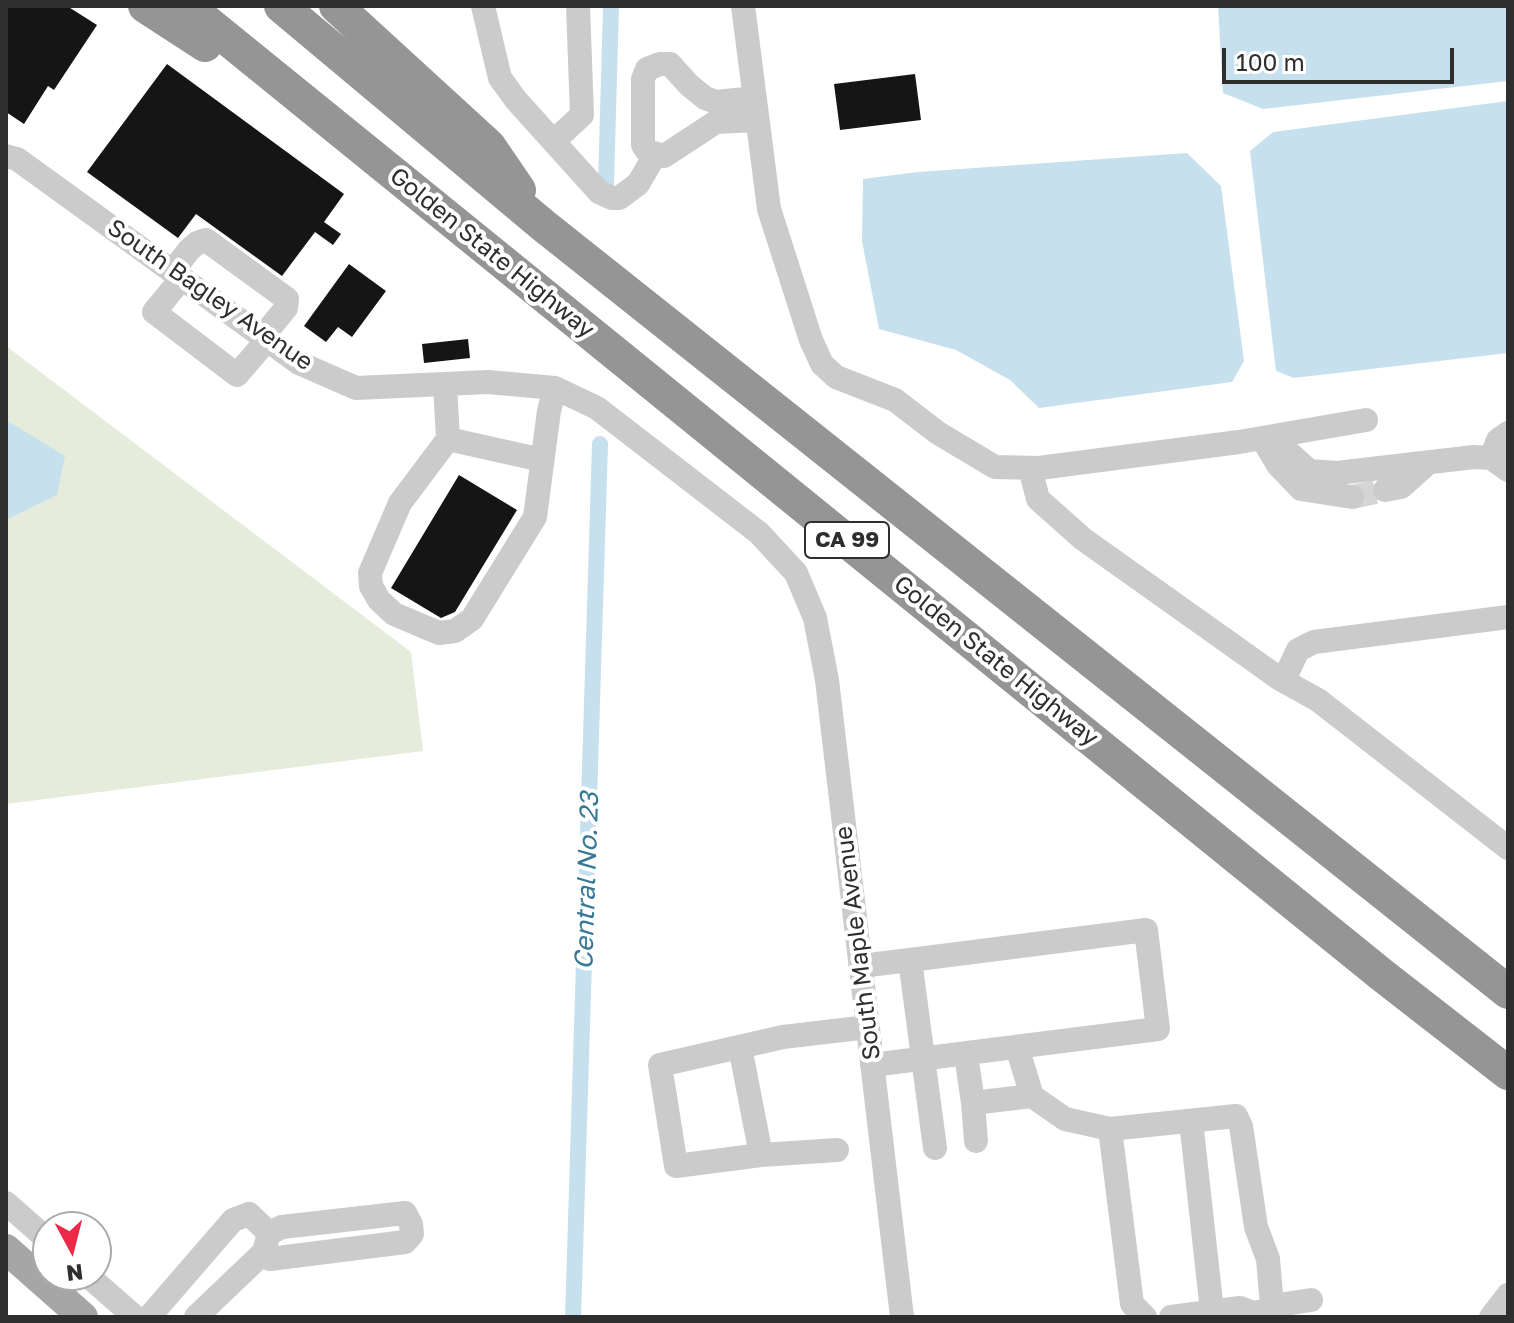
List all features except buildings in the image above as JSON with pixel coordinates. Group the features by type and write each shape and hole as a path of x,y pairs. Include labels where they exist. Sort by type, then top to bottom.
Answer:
{"highway":[{"path":"145,6 350,138"},
{"name":"Golden State Highway","path":"187,6 1370,965 1508,1073"},
{"name":"CA 99","path":"281,6 544,226 1508,992"},
{"path":"336,6 489,146 544,226"}],"main road":[{"path":"6,1249 83,1317"}],"street":[{"path":"483,6 500,78 516,100 605,195 619,198 638,184 655,155"},
{"path":"554,141 582,115 578,6"},
{"path":"743,6 769,209 811,340 822,364 836,377 895,400 938,433 995,467 1030,468 1262,438 1366,420"},
{"path":"660,64 670,64 705,98 756,109 716,122 664,156 647,151 643,145 643,79 647,69 660,64"},
{"name":"South Bagley Avenue","path":"6,156 17,159 299,363 356,388 488,382 555,388 597,408 759,533 796,573"},
{"path":"206,240 287,299 286,308 265,338 237,375 154,312 178,275 189,250 197,243 206,240"},
{"path":"445,385 448,439 400,503 370,573 371,586 379,600 394,614 439,633 455,631 472,619 535,517 549,411 555,388"},
{"path":"1262,438 1278,443 1309,471 1337,473 1474,457 1500,464 1498,440 1508,433"},
{"path":"1262,438 1278,465 1301,489 1352,497"},
{"path":"448,439 542,460"},
{"path":"1385,490 1401,487 1429,462"},
{"path":"1030,468 1038,499 1083,539 1280,679 1318,700 1508,848"},
{"name":"South Maple Avenue","path":"796,573 815,618 827,680 902,1317"},
{"path":"1280,679 1298,650 1314,642 1508,617"},
{"path":"860,966 1146,930 1158,1029 872,1065"},
{"path":"910,960 935,1148"},
{"path":"837,1150 761,1155 676,1166 660,1065 783,1037 868,1027"},
{"path":"740,1047 761,1155"},
{"path":"1017,1047 1032,1096 1065,1119 1110,1129 1236,1116 1240,1121 1256,1227 1268,1259 1269,1312"},
{"path":"966,1054 976,1141"},
{"path":"973,1103 1032,1096"},
{"path":"1191,1121 1212,1311"},
{"path":"1110,1129 1132,1304 1145,1317"},
{"path":"6,1203 32,1226"},
{"path":"149,1317 233,1220 249,1214 267,1242 270,1259 405,1242 412,1234 411,1224 405,1213 282,1227 267,1242 196,1317"},
{"path":"105,1291 135,1317"},
{"path":"1491,1317 1508,1295"},
{"path":"1171,1317 1240,1308 1253,1313 1269,1312 1311,1300"}],"green space":[{"path":"6,346 411,652 423,751 6,804"}],"water":[{"path":"1218,6 1508,6 1508,81 1263,109 1223,93"},
{"path":"1508,101 1508,353 1294,378 1276,371 1250,151 1273,132"},
{"path":"1187,153 1221,186 1244,361 1232,382 1039,408 1010,380 956,350 879,329 862,241 863,179 918,172"},
{"path":"6,420 65,456 57,495 6,520"}],"waterway":[{"name":"Central No. 23","path":"606,184 611,6"},
{"name":"Central No. 23","path":"573,1317 600,444"}],"tunnel":[{"path":"1352,497 1385,490"}]}
